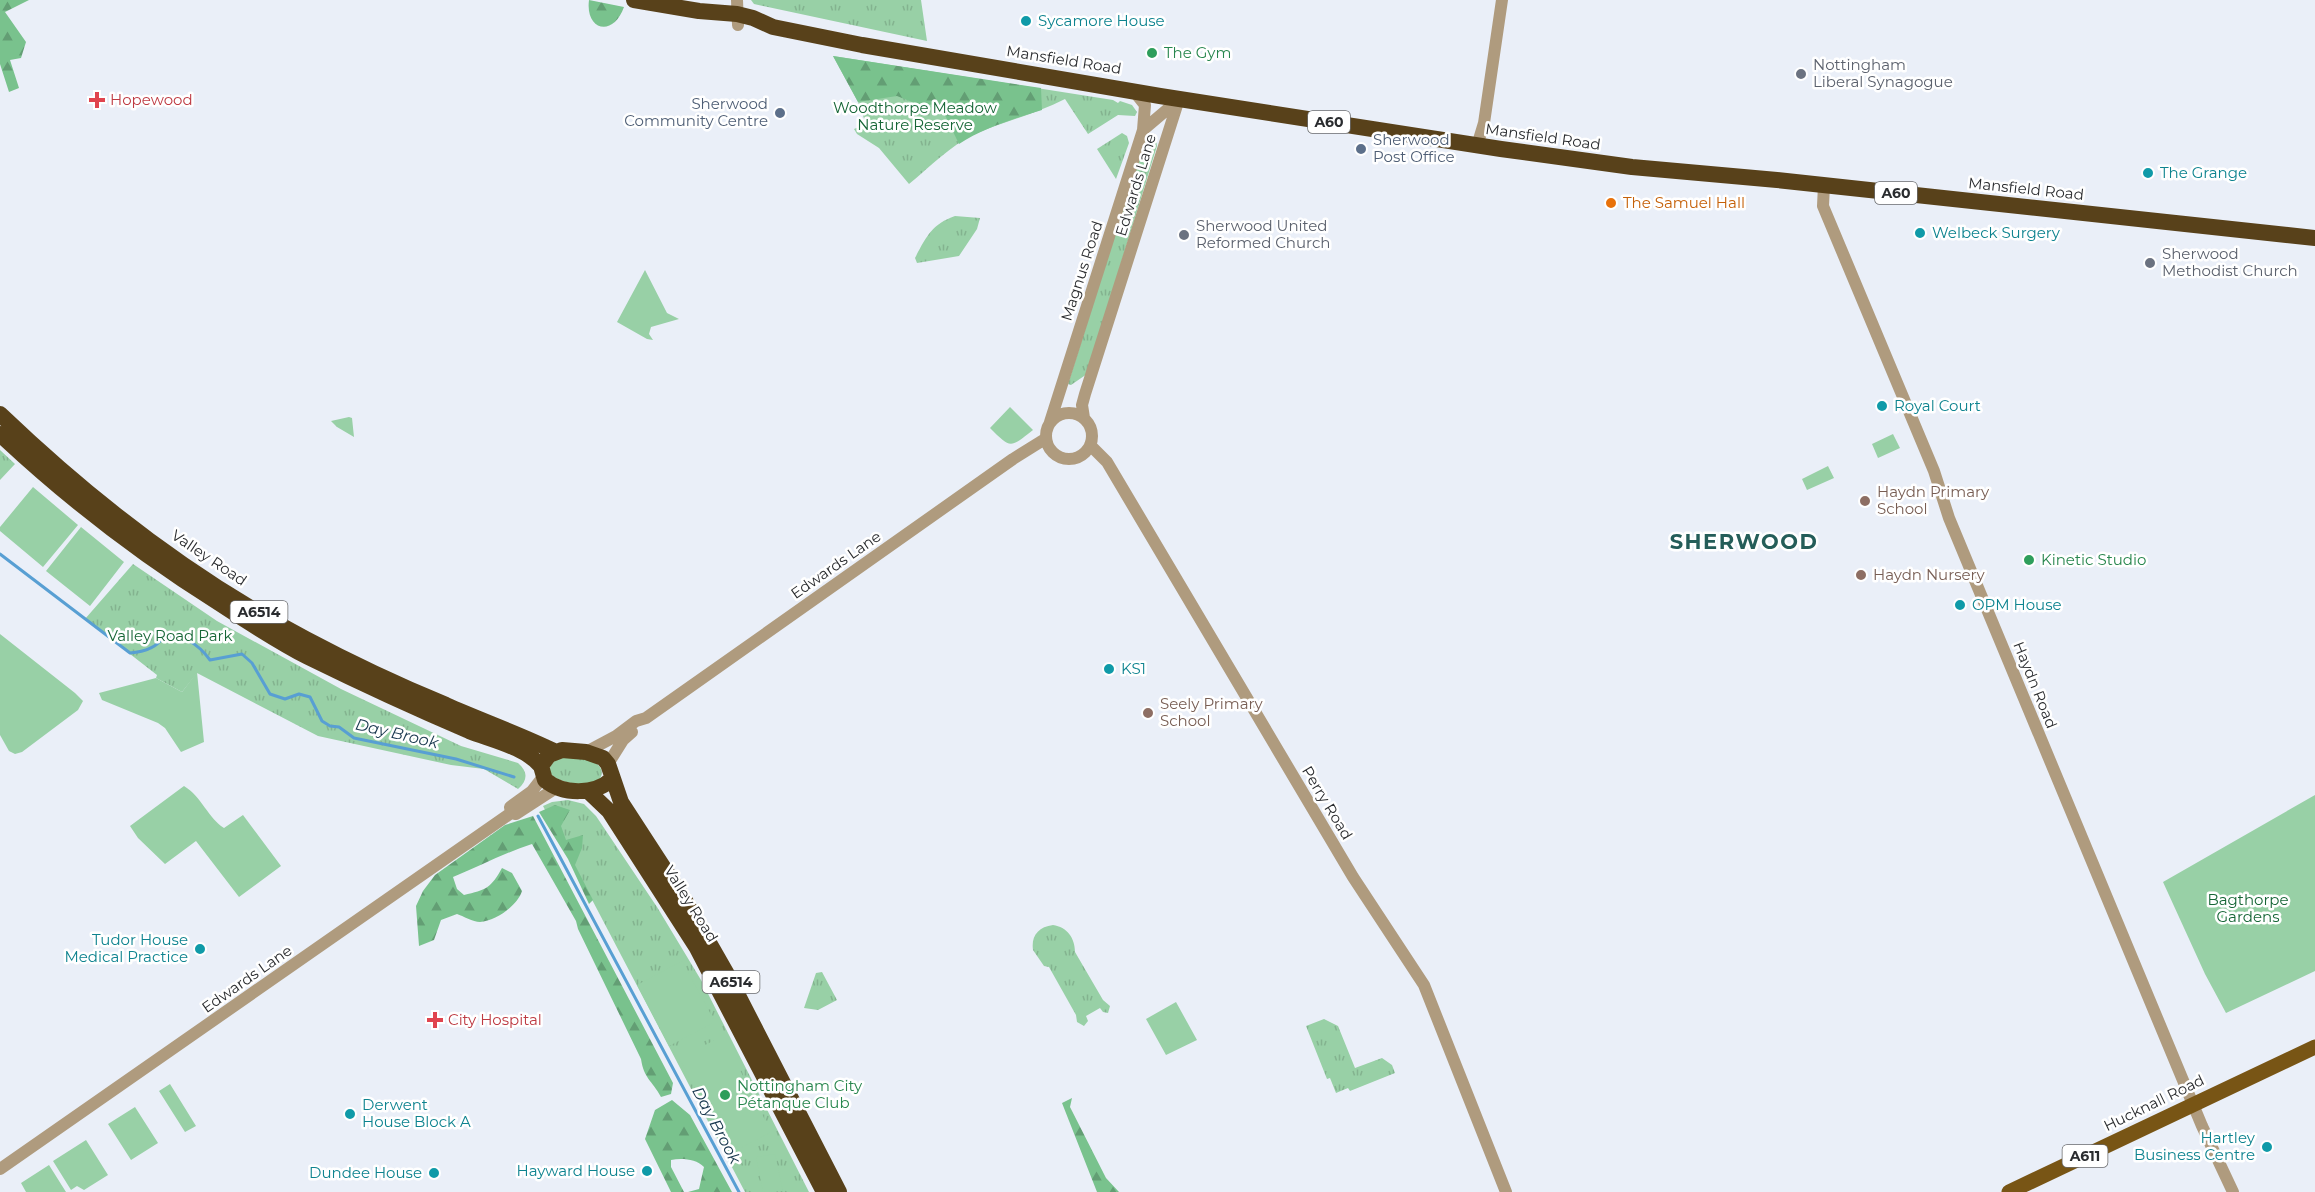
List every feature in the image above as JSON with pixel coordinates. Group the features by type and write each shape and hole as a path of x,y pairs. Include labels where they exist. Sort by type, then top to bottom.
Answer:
{"highway":[{"name":"Mansfield Road","path":"634,0 699,11 738,13 773,27 862,45 1179,99 1477,146 1632,167 1824,185 2315,238"},
{"name":"Valley Road","path":"4,427 150,540 269,619 412,691 518,734 554,752"},
{"name":"Valley Road","path":"4,427 57,484 150,557 269,635 307,656 389,694 468,730 519,750 536,760 547,777"},
{"name":"A6514","path":"554,752 562,750 586,752 603,758 610,772"},
{"path":"547,777 544,760 554,752"},
{"name":"Valley Road","path":"610,772 621,802 684,899 728,976 824,1192"},
{"path":"588,791 600,788 610,772"},
{"name":"A6514","path":"547,777 588,791"},
{"name":"Valley Road","path":"588,791 609,811 679,916 839,1192"}],"main road":[{"name":"Hucknall Road","path":"2008,1192 2315,1047"}],"street":[{"path":"1477,146 1484,123 1502,0"},
{"name":"Magnus Road","path":"1050,422 1143,130 1145,105 1133,90"},
{"path":"1143,130 1179,99"},
{"name":"Edwards Lane","path":"1084,418 1082,405 1085,394 1179,99"},
{"path":"1143,130 1167,138"},
{"name":"Haydn Road","path":"1824,185 1823,206 1829,222 1934,471 1950,518 2051,765 2233,1192"},
{"path":"1067,412 1076,413 1090,426 1092,434 1090,446 1081,456 1063,459 1053,454 1045,440 1045,433 1050,422 1067,412"},
{"name":"Edwards Lane","path":"586,752 616,736 636,721 646,718 976,485 1045,440"},
{"name":"Perry Road","path":"1090,446 1107,462 1353,877 1424,985 1506,1192"},
{"name":"Edwards Lane","path":"610,772 617,749 623,740 640,727 646,718"},
{"name":"Edwards Lane","path":"0,1169 511,813 516,814 547,777"}],"green space":[{"path":"0,0 29,0 5,12 26,42 21,58 10,60 19,88 9,92 0,64"},
{"path":"589,0 624,7 613,23 601,26 595,24 591,18"},
{"path":"751,0 921,0 927,41 754,4"},
{"name":"Woodthorpe Meadow Nature Reserve","path":"833,56 1113,100 1118,103 1120,101 1132,105 1137,112 1135,116 1118,115 1088,134 1065,99 975,134 949,150 909,184 879,148 857,134 854,129 866,124 858,102"},
{"path":"833,56 1041,88 1042,110 1010,120 959,144 940,105 917,104 897,96 858,102"},
{"path":"1122,133 1127,136 1129,143 1116,179 1097,149"},
{"path":"1148,137 1156,140 1157,146 1087,374 1071,385 1068,384 1144,142"},
{"path":"955,216 980,218 977,229 959,256 917,263 915,258 930,232"},
{"path":"645,270 667,313 679,319 651,327 649,334 653,340 617,322"},
{"path":"1010,407 1033,430 1011,444 1002,440 990,428"},
{"path":"352,418 354,437 331,421"},
{"path":"1893,434 1900,448 1878,458 1872,444"},
{"path":"0,450 15,464 0,480"},
{"path":"1828,466 1834,478 1807,490 1802,479"},
{"path":"33,487 78,525 43,567 0,531 0,527"},
{"path":"81,527 124,562 90,606 46,571"},
{"name":"Valley Road Park","path":"133,564 217,621 341,689 461,746 518,763 526,776 524,782 518,789 484,769 451,765 318,736 197,673 182,692 156,678 157,675 85,619"},
{"path":"0,634 83,701 78,710 22,752 15,754 9,751 0,735"},
{"path":"197,672 204,742 181,752 165,728 102,700 99,693 156,678 182,692"},
{"path":"561,756 594,762 601,769 601,777 591,785 570,783 555,778 550,769"},
{"path":"184,786 224,828 243,815 281,866 239,897 196,841 165,864 138,838 130,826"},
{"name":"Bagthorpe Gardens","path":"2315,795 2315,971 2226,1013 2205,974 2163,882"},
{"path":"568,800 584,804 596,816 657,907 701,980 809,1192 745,1192 543,806"},
{"path":"555,805 570,810 561,826 566,840 583,835 582,848 575,865 593,900 589,904 568,859 539,812"},
{"path":"533,816 673,1083 671,1094 661,1097 646,1075 641,1059 576,921 532,844 453,877 457,889 464,895 487,887 495,880 502,868 512,873 522,891 511,907 486,921 477,922 457,914 441,920 434,940 419,946 416,906 423,891 435,875 505,825"},
{"path":"1053,925 1069,934 1074,942 1075,952 1103,1000 1110,1006 1108,1013 1103,1012 1100,1008 1086,1016 1088,1021 1084,1026 1077,1022 1076,1015 1049,967 1044,966 1033,950 1034,936 1043,928"},
{"path":"682,961 715,1022 669,1046 637,985"},
{"path":"822,972 837,1000 818,1010 804,1008 816,973"},
{"path":"1176,1002 1197,1040 1166,1055 1146,1019"},
{"path":"1324,1019 1338,1026 1355,1068 1382,1058 1392,1065 1395,1073 1350,1091 1348,1088 1336,1093 1330,1078 1327,1079 1306,1026"},
{"name":"Nottingham City Pétanque Club","path":"723,1036 771,1132 729,1154 679,1058"},
{"path":"170,1084 196,1126 185,1132 159,1091"},
{"path":"1072,1098 1070,1107 1106,1178 1119,1192 1097,1192 1062,1103"},
{"path":"672,1100 690,1115 732,1192 688,1192 699,1189 704,1167 693,1161 680,1159 671,1160 671,1167 684,1192 671,1192 645,1139 655,1110"},
{"path":"135,1107 158,1143 131,1160 108,1124"},
{"path":"86,1140 108,1175 84,1190 77,1186 71,1190 53,1161"},
{"path":"775,1154 783,1191 763,1192 756,1157"},
{"path":"49,1165 66,1192 26,1192 21,1183"}],"waterway":[{"name":"Day Brook","path":"0,554 130,653 152,647 162,638 176,636 201,649 210,660 242,654 252,663 270,694 285,699 299,694 310,697 322,721 330,726 339,727 354,738 456,759 514,777"},
{"name":"Day Brook","path":"538,816 739,1192"}],"place":[{"name":"Sycamore House","path":"1026,21"},
{"name":"The Gym","path":"1152,53"},
{"name":"Nottingham Liberal Synagogue","path":"1801,74"},
{"name":"Hopewood","path":"97,100"},
{"name":"Sherwood Community Centre","path":"780,113"},
{"name":"Sherwood Post Office","path":"1361,149"},
{"name":"The Grange","path":"2148,173"},
{"name":"The Samuel Hall","path":"1611,203"},
{"name":"Welbeck Surgery","path":"1920,233"},
{"name":"Sherwood United Reformed Church","path":"1184,235"},
{"name":"Sherwood Methodist Church","path":"2150,263"},
{"name":"Royal Court","path":"1882,406"},
{"name":"Haydn Primary School","path":"1865,501"},
{"name":"Kinetic Studio","path":"2029,560"},
{"name":"Haydn Nursery","path":"1861,575"},
{"name":"OPM House","path":"1960,605"},
{"name":"KS1","path":"1109,669"},
{"name":"Seely Primary School","path":"1148,713"},
{"name":"Tudor House Medical Practice","path":"200,949"},
{"name":"City Hospital","path":"435,1020"},
{"name":"Nottingham City Pétanque Club","path":"725,1095"},
{"name":"Derwent House Block A","path":"350,1114"},
{"name":"Hartley Business Centre","path":"2267,1147"},
{"name":"Hayward House","path":"647,1171"},
{"name":"Dundee House","path":"434,1173"}],"district":[{"name":"SHERWOOD","path":"1744,542"}]}
